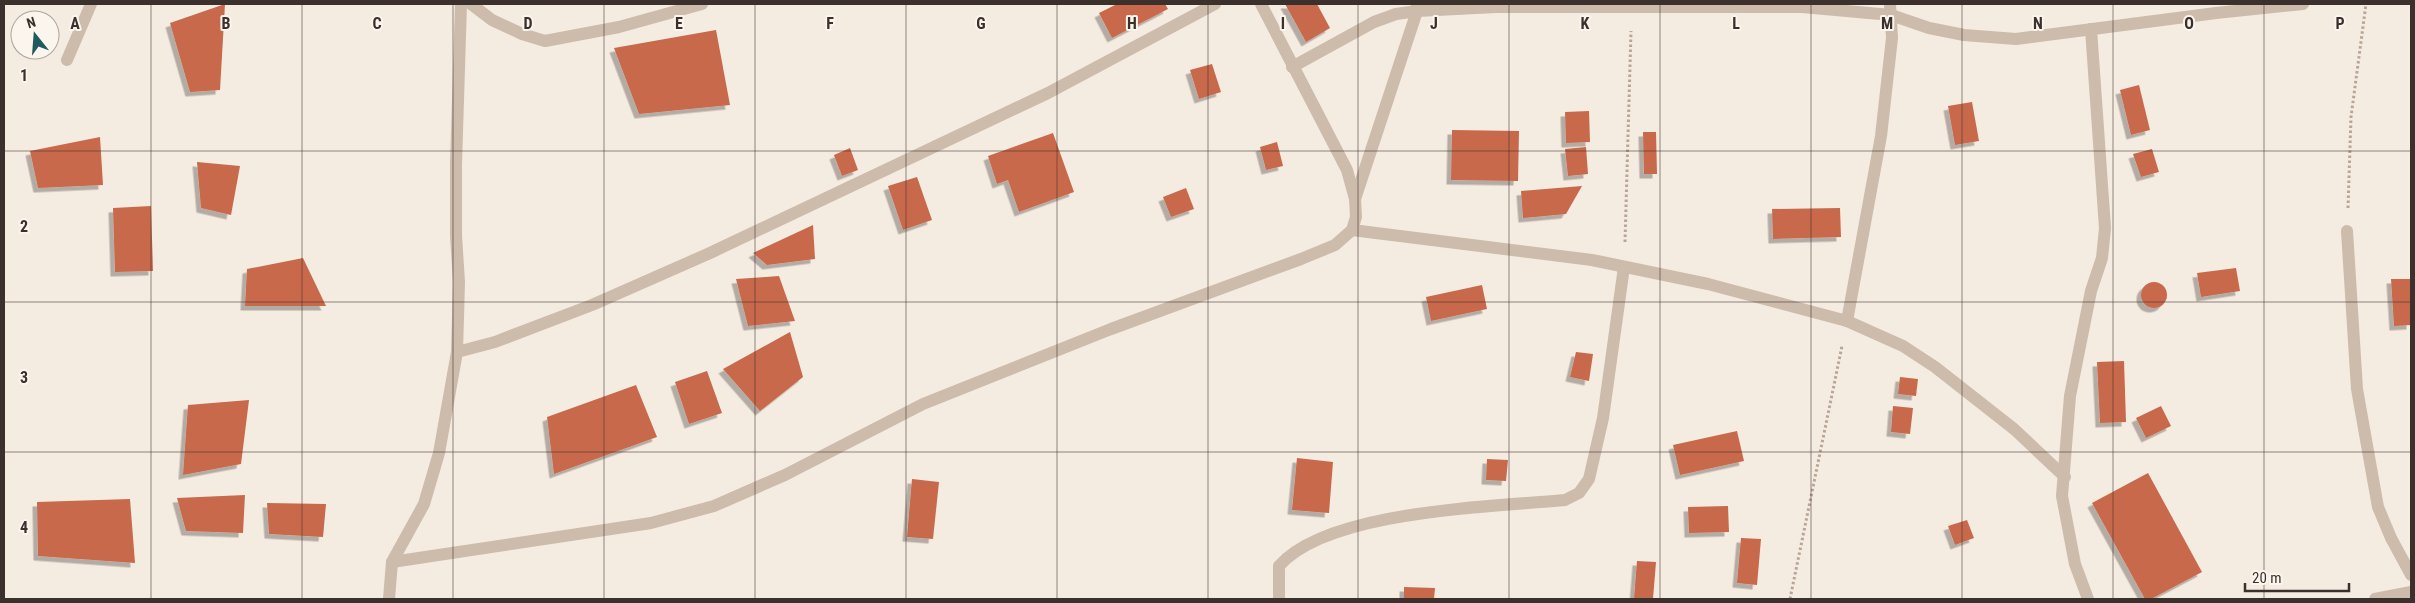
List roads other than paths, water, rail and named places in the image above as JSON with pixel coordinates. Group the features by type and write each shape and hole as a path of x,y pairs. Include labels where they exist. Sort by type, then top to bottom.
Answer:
{"street":[{"path":"67,60 91,4"},
{"path":"389,599 392,562 424,504 439,453 457,352 459,282 456,236 456,173 461,4"},
{"path":"471,4 492,20 522,34 545,41 619,27 702,4"},
{"path":"457,352 495,342 548,322 710,253 1094,70 1215,4"},
{"path":"392,562 651,523 714,506 785,475 923,404 1111,329 1335,245 1352,230 1356,218 1355,199 1346,170 1261,4"},
{"path":"1292,67 1374,22 1417,7 1802,7 1891,10 1930,28 1964,35 2016,39 2303,4"},
{"path":"1355,199 1417,7"},
{"path":"1847,321 1881,136 1892,38 1891,10"},
{"path":"2088,599 2075,564 2062,496 2070,396 2091,291 2102,258 2105,228 2091,29"},
{"path":"1352,230 1592,260 1708,284 1847,321 1903,346 1935,367 2014,428 2065,477"},
{"path":"2347,231 2357,388 2378,507 2391,538 2411,574 2411,579"},
{"path":"1279,599 1279,566 1288,556 1307,544 1348,528 1407,515 1565,500 1579,493 1589,479 1603,418 1624,267"},
{"path":"2375,599 2411,592"}]}
